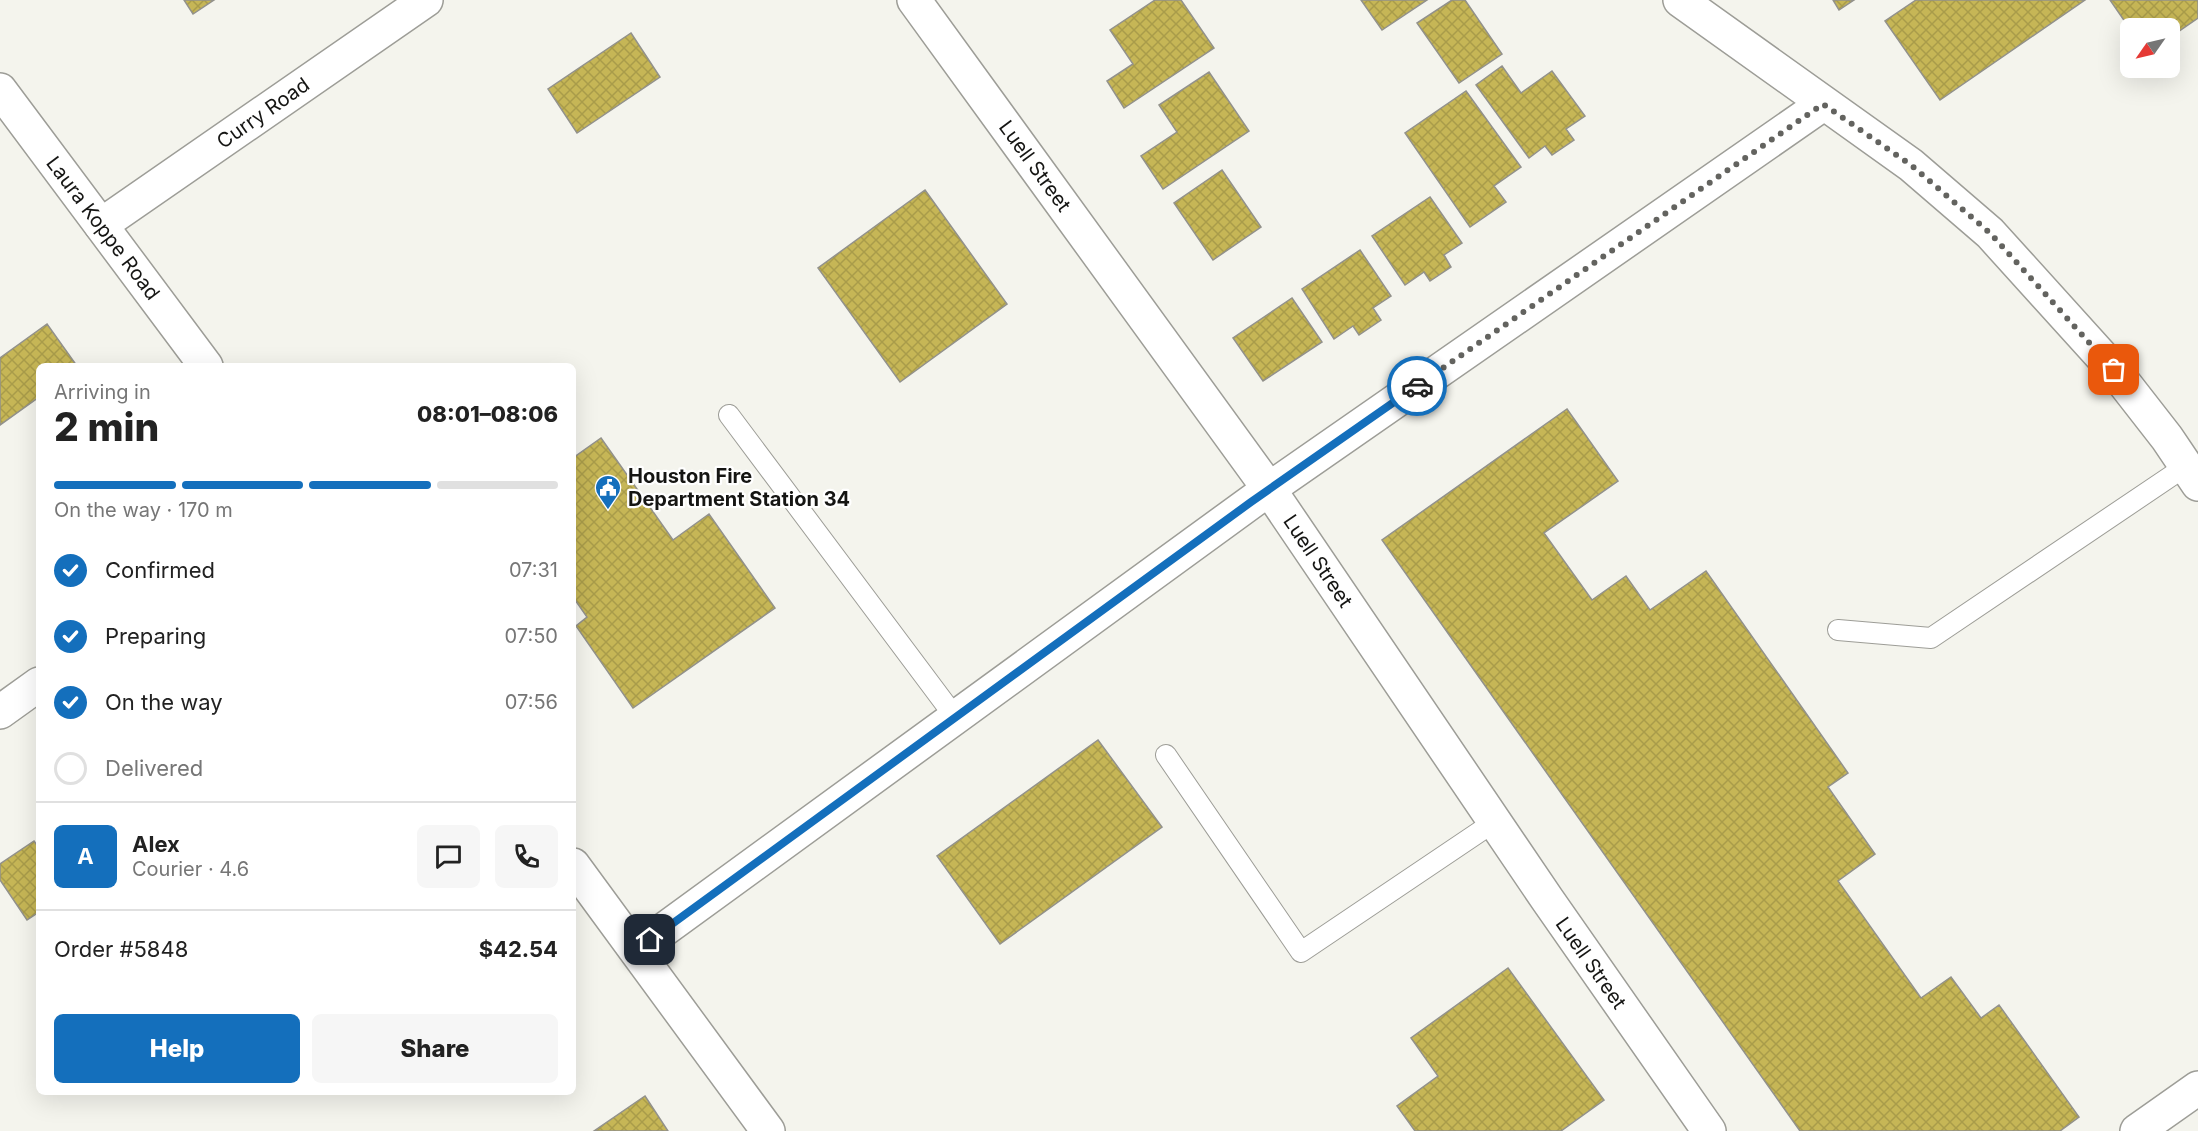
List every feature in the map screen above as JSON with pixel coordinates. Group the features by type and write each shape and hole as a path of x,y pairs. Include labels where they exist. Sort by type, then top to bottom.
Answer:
{"street":[{"name":"Curry Road","path":"101,225 426,0"},
{"name":"Luell Street","path":"914,0 1269,489 1494,822 1709,1131"},
{"path":"1680,0 1911,165 1990,233 2114,370 2192,475"},
{"name":"Laura Koppe Road","path":"0,90 204,363"},
{"path":"636,950 1269,489 1823,104"},
{"path":"0,712 36,686"},
{"path":"576,869 768,1131"},
{"path":"2137,1131 2198,1088"}],"lane":[{"path":"729,415 955,717"},
{"path":"1838,630 1931,638 2192,475"},
{"path":"1166,755 1301,952 1494,822"}],"building":[{"path":"184,0 214,0 193,14"},
{"path":"1155,0 1181,0 1214,48 1124,108 1107,81 1133,64 1110,30"},
{"path":"1361,0 1427,0 1382,30"},
{"path":"1452,0 1465,0 1502,54 1459,83 1417,23"},
{"path":"1833,0 1854,0 1839,10"},
{"path":"1916,0 2085,0 1940,100 1885,21"},
{"path":"2110,0 2198,0 2198,18 2180,30 2180,18 2122,18"},
{"path":"631,33 660,77 577,133 548,89"},
{"path":"1502,66 1521,93 1552,71 1585,116 1566,129 1574,140 1552,155 1545,146 1529,158 1476,85"},
{"path":"1209,72 1249,131 1163,189 1141,156 1177,132 1159,105"},
{"path":"1466,91 1521,167 1494,186 1506,202 1470,227 1405,133"},
{"path":"1222,170 1261,227 1213,260 1174,203"},
{"path":"925,190 1007,304 900,382 818,268"},
{"path":"1430,197 1462,243 1444,255 1451,267 1430,281 1424,272 1405,285 1372,236"},
{"path":"1360,250 1391,296 1373,308 1381,320 1359,335 1353,326 1334,339 1302,289"},
{"path":"1292,298 1322,342 1263,381 1233,338"},
{"path":"47,324 75,363 36,363 36,399 0,425 0,358"},
{"path":"1567,409 1618,481 1544,533 1592,600 1626,576 1650,610 1706,571 1848,773 1828,787 1875,854 1838,881 1921,998 1951,977 1981,1018 1999,1005 2079,1117 2060,1131 1800,1131 1382,540"},
{"path":"601,438 673,540 709,514 775,608 633,708 576,626 587,617 576,601 576,456"},
{"path":"1098,740 1162,827 1000,944 937,856"},
{"path":"34,841 36,844 36,914 27,920 0,880 0,864"},
{"path":"1508,968 1604,1100 1561,1131 1415,1131 1397,1106 1438,1076 1411,1038"},
{"path":"645,1096 668,1131 594,1131"}],"way so far":[{"path":"1417,386 1823,104 1911,165 1990,233 2114,370"}],"place":[{"name":"Houston Fire Department Station 34","path":"608,511"}],"route":[{"path":"650,940 1251,502 1417,386"}]}
